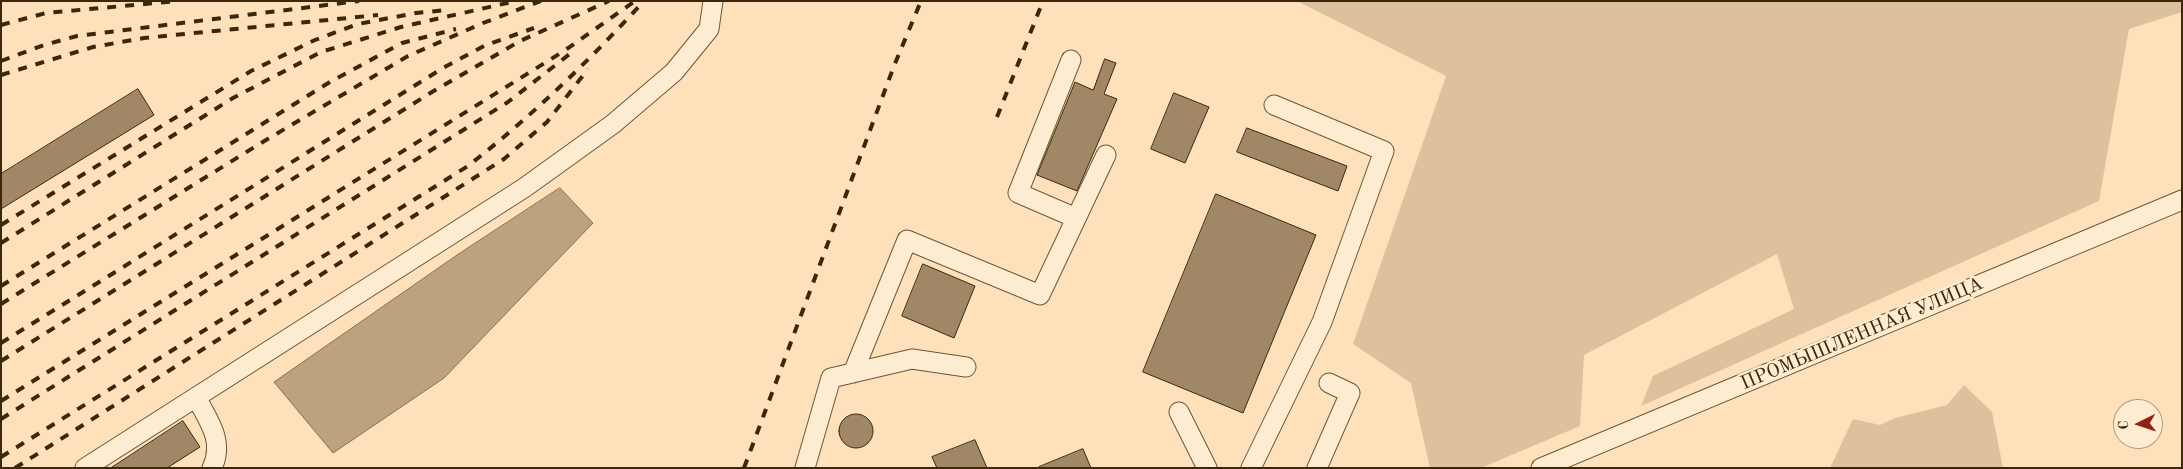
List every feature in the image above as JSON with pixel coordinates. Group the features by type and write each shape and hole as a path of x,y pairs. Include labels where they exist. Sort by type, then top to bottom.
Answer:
{"street":[{"path":"85,468 524,188 613,124 674,72 709,29 713,1"},
{"path":"1071,60 1018,193 1076,218"},
{"path":"1251,468 1322,322 1384,151 1274,105"},
{"path":"853,373 907,240 1040,295 1106,155"},
{"name":"ПРОМЫШЛЕННАЯ УЛИЦА","path":"1541,468 1573,462 2182,200"},
{"path":"805,468 831,378 912,359 966,367"},
{"path":"1318,468 1350,393 1329,383"},
{"path":"196,397 216,435 218,456 212,468"},
{"path":"1179,412 1207,468"}],"shaded area":[{"path":"1297,1 2182,1 2182,12 2129,29 2099,201 1641,406 1653,376 1794,309 1777,254 1584,355 1580,426 1481,468 1430,468 1411,383 1353,344 1446,76"},
{"path":"560,188 593,223 444,378 333,453 274,382 460,253"},
{"path":"1964,385 1992,412 2003,468 1830,468 1853,419 1880,425 1895,418 1947,405"}],"building":[{"path":"1105,59 1116,63 1104,94 1117,99 1077,191 1037,175 1075,82 1093,90"},
{"path":"138,89 154,115 1,209 1,174"},
{"path":"1174,93 1209,107 1185,163 1151,149"},
{"path":"1247,128 1347,166 1338,191 1237,152"},
{"path":"1216,194 1316,235 1243,413 1143,372"},
{"path":"923,264 975,286 954,338 902,316"},
{"path":"856,414 868,419 873,431 868,443 856,448 844,443 839,431 844,419"},
{"path":"183,421 200,447 167,468 111,468"},
{"path":"975,440 987,468 937,468 932,457"},
{"path":"1083,449 1091,468 1039,468 1039,467"}],"railway":[{"path":"1,25 46,13 178,1"},
{"path":"1,61 44,45 77,36 359,1"},
{"path":"1,243 233,98 321,52 401,27 516,1"},
{"path":"1,304 261,143 408,56 483,23 541,1"},
{"path":"1,361 432,92 520,41 609,1"},
{"path":"1,401 564,51 635,1"},
{"path":"1,457 468,166 515,128 559,87 644,1"},
{"path":"744,468 894,66 921,1"},
{"path":"997,117 1043,1"},
{"path":"1,225 251,71 315,40 358,24 416,13 447,10"},
{"path":"1,75 93,47 144,38 378,15"},
{"path":"1,343 443,68 486,45 534,28"},
{"path":"1,286 330,82 402,43 456,29"},
{"path":"1,419 508,102 571,53"},
{"path":"15,468 504,159 547,122 588,69"}]}
